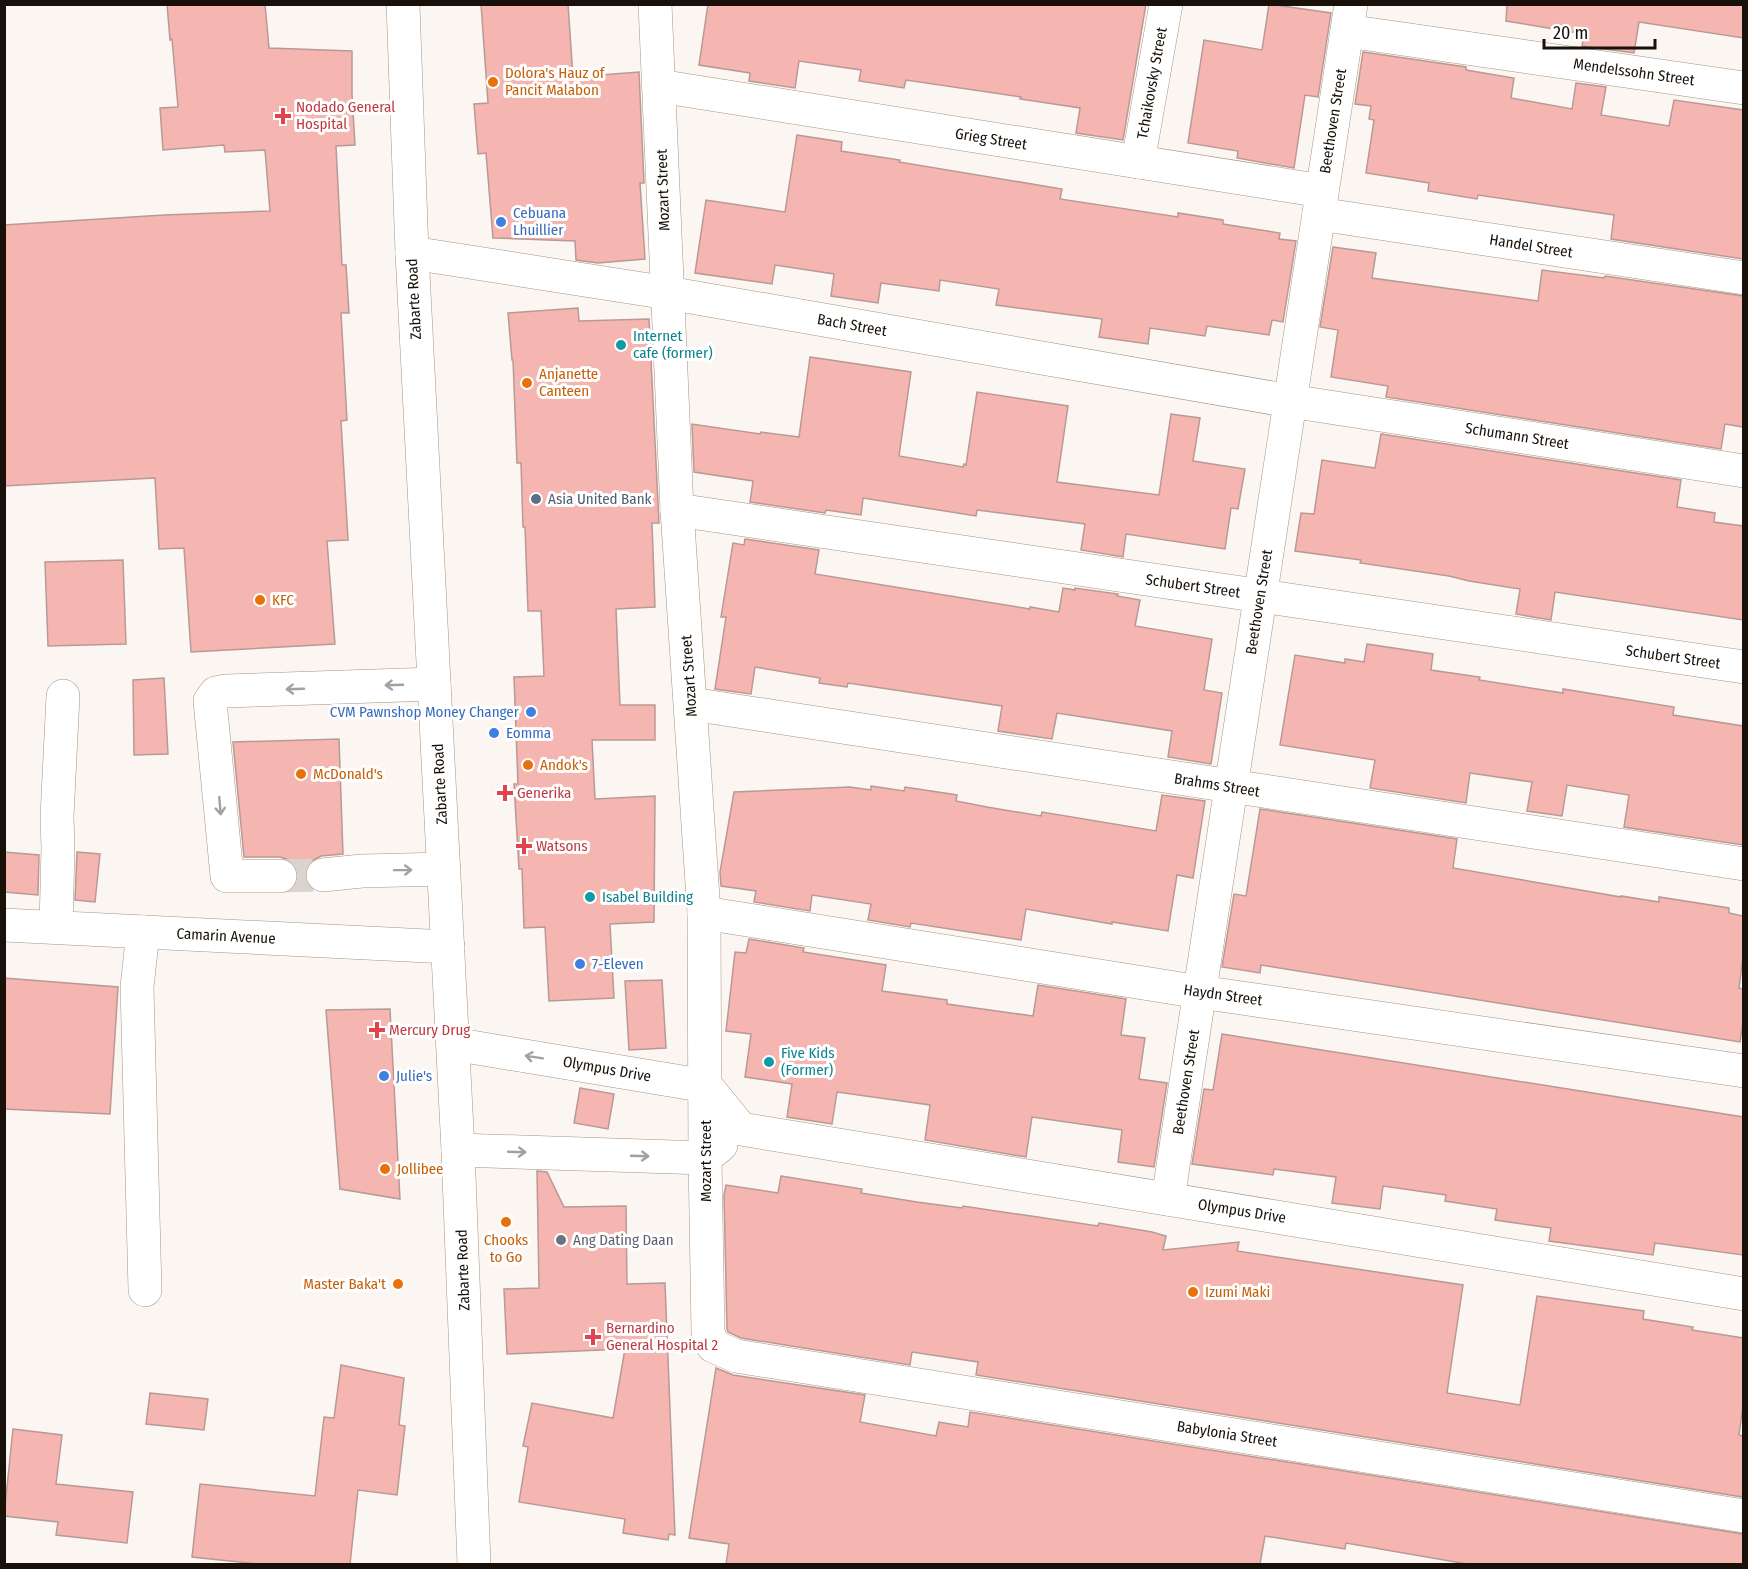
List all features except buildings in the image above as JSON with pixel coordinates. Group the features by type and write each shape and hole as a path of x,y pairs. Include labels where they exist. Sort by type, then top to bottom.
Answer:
{"street":[{"name":"Zabarte Road","path":"403,4 412,253 458,1150 474,1564"},
{"name":"Mozart Street","path":"655,4 677,510 705,913 708,1332 713,1346"},
{"name":"Tchaikovsky Street","path":"1138,162 1166,4"},
{"name":"Mendelssohn Street","path":"1349,18 1743,88"},
{"name":"Beethoven Street","path":"1168,1199 1349,18"},
{"name":"Grieg Street","path":"659,86 1138,162 1321,202"},
{"name":"Handel Street","path":"1321,202 1743,278"},
{"name":"Bach Street","path":"412,253 668,293 1290,401"},
{"name":"Schumann Street","path":"1290,401 1743,471"},
{"name":"Schubert Street","path":"677,510 1743,667"},
{"path":"280,876 226,876 210,701 216,693 434,684"},
{"path":"56,927 57,817 63,696"},
{"name":"Brahms Street","path":"691,704 1743,864"},
{"path":"322,875 362,871 444,869"},
{"name":"Haydn Street","path":"705,913 1200,992 1743,1071"},
{"name":"Camarin Avenue","path":"4,925 448,947"},
{"path":"143,932 137,987 145,1290"},
{"name":"Olympus Drive","path":"453,1044 706,1086"},
{"path":"458,1150 705,1158 741,1129 706,1086"},
{"name":"Olympus Drive","path":"741,1129 1743,1294"},
{"name":"Babylonia Street","path":"713,1346 736,1356 1743,1516"}],"tunnel":[{"path":"280,876 323,875"}],"place":[{"name":"Dolora's Hauz of Pancit Malabon","path":"493,82"},
{"name":"Nodado General Hospital","path":"283,116"},
{"name":"Cebuana Lhuillier","path":"501,222"},
{"name":"Internet cafe (former)","path":"621,345"},
{"name":"Anjanette Canteen","path":"527,383"},
{"name":"Asia United Bank","path":"536,499"},
{"name":"KFC","path":"260,600"},
{"name":"CVM Pawnshop Money Changer","path":"531,712"},
{"name":"Eomma","path":"494,733"},
{"name":"Andok's","path":"528,765"},
{"name":"McDonald's","path":"301,774"},
{"name":"Generika","path":"505,793"},
{"name":"Watsons","path":"524,846"},
{"name":"Isabel Building","path":"590,897"},
{"name":"7-Eleven","path":"580,964"},
{"name":"Mercury Drug","path":"377,1030"},
{"name":"Five Kids (Former)","path":"769,1062"},
{"name":"Julie's","path":"384,1076"},
{"name":"Jollibee","path":"385,1169"},
{"name":"Chooks to Go","path":"506,1222"},
{"name":"Ang Dating Daan","path":"561,1240"},
{"name":"Master Baka't","path":"398,1284"},
{"name":"Izumi Maki","path":"1193,1292"},
{"name":"Bernardino General Hospital 2","path":"593,1337"}]}
